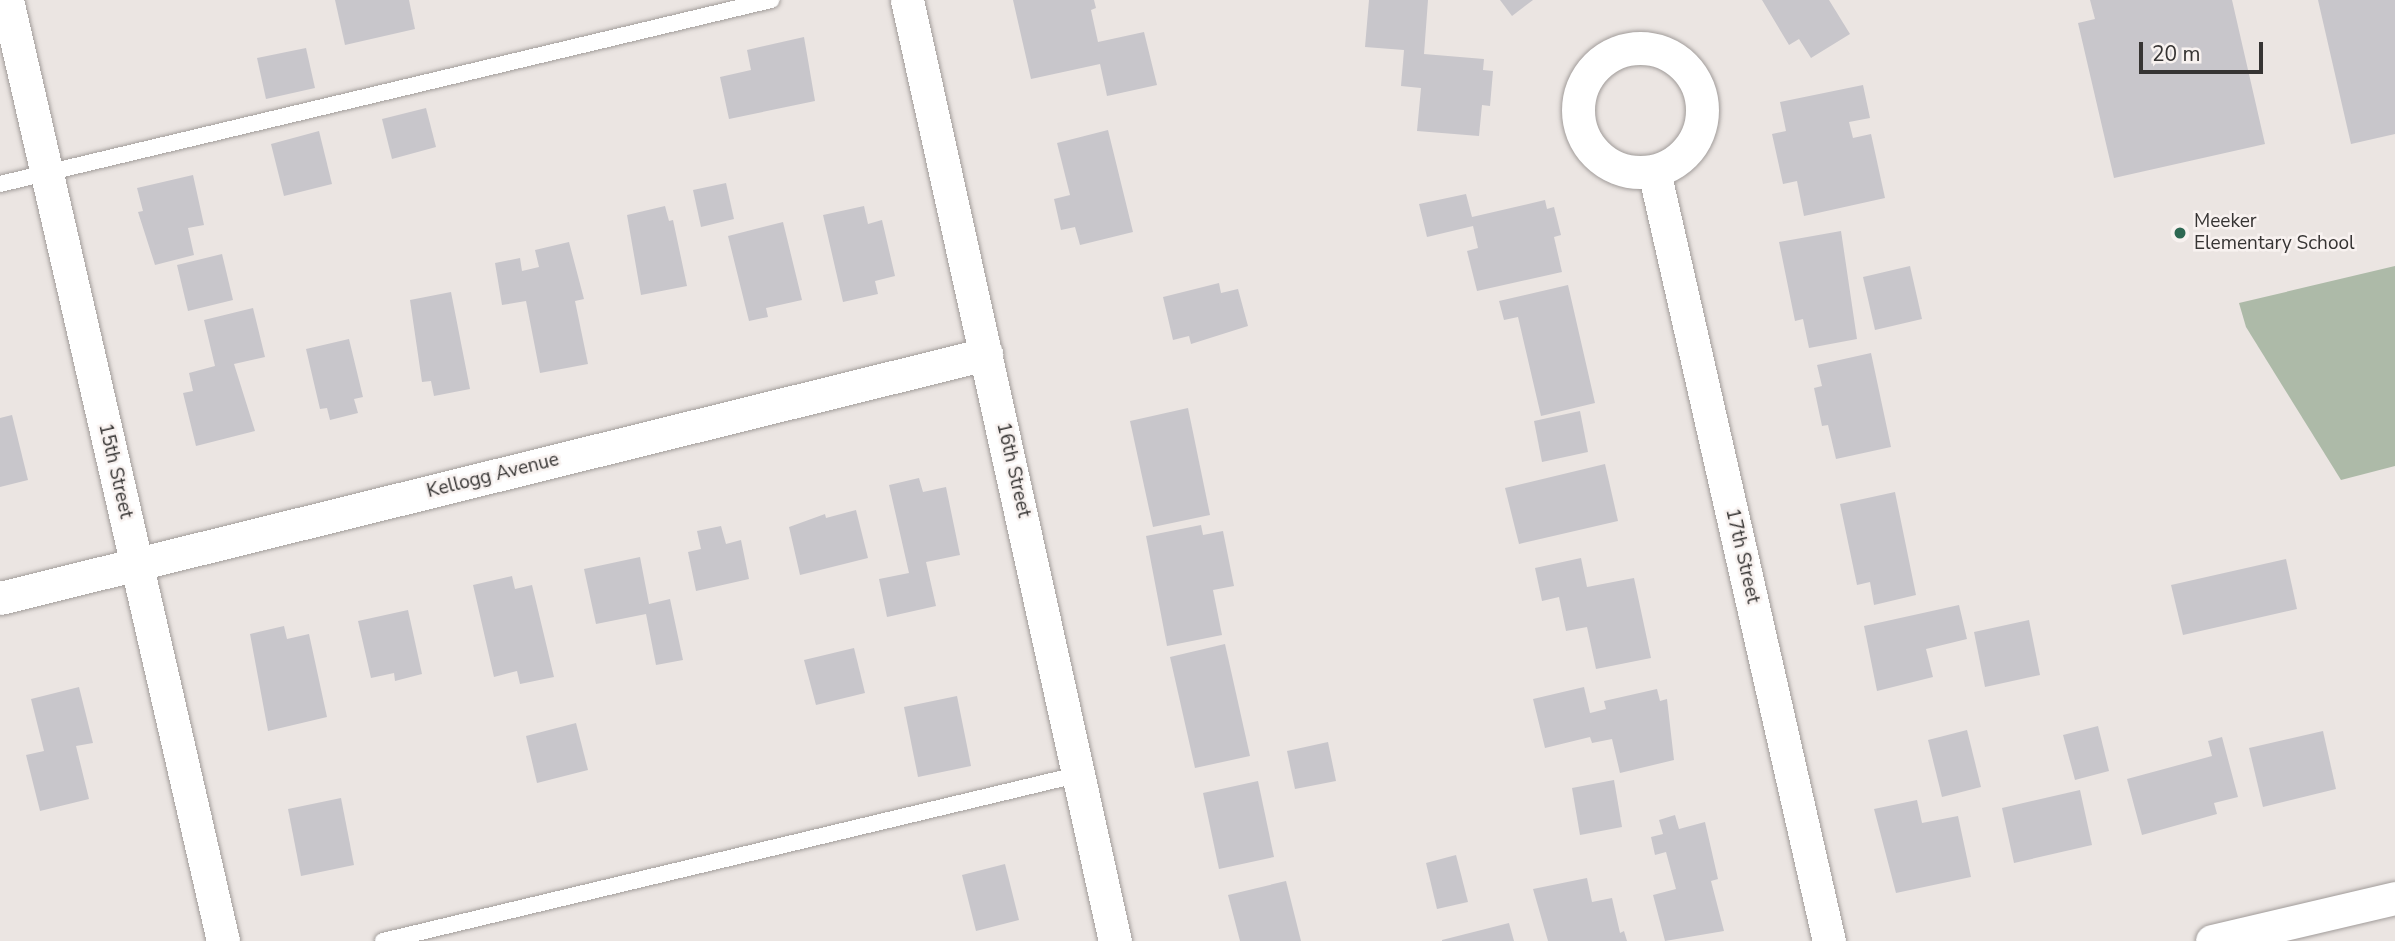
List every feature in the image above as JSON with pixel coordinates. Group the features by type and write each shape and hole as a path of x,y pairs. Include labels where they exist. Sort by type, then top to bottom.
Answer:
{"street":[{"name":"15th Street","path":"7,0 223,941"},
{"name":"16th Street","path":"907,0 1081,774 1115,941"},
{"name":"17th Street","path":"1654,171 1829,941"},
{"name":"Kellogg Avenue","path":"0,598 986,354"},
{"path":"2212,941 2395,898"}],"lane":[{"path":"0,184 771,0"},
{"path":"383,941 1081,774"}],"green space":[{"path":"2395,266 2395,466 2341,480 2246,327 2239,303"}],"building":[{"path":"335,0 409,0 415,29 345,45"},
{"path":"1013,0 1094,0 1096,8 1091,10 1098,42 1144,32 1157,85 1107,96 1100,64 1031,79"},
{"path":"1369,0 1428,0 1424,54 1484,59 1483,70 1493,71 1490,106 1482,105 1479,136 1417,131 1421,88 1401,86 1404,50 1365,47"},
{"path":"1500,0 1533,0 1512,16"},
{"path":"1762,0 1829,0 1850,34 1811,58 1799,39 1789,45"},
{"name":"Meeker Elementary School","path":"2090,0 2232,0 2265,144 2114,178 2078,23 2095,19"},
{"path":"2318,0 2395,0 2395,134 2351,144"},
{"path":"804,37 815,101 729,119 720,77 751,70 747,50"},
{"path":"306,48 315,88 266,99 257,58"},
{"path":"1863,85 1870,118 1849,122 1853,138 1871,134 1885,198 1804,216 1797,181 1783,184 1772,134 1786,131 1780,102"},
{"path":"426,108 436,147 392,159 382,119"},
{"path":"1108,130 1133,232 1080,245 1075,227 1061,230 1054,199 1070,195 1057,143"},
{"path":"319,131 332,184 284,196 271,144"},
{"path":"193,175 204,225 188,228 194,255 155,265 138,212 143,211 137,188"},
{"path":"726,183 734,219 701,227 693,190"},
{"path":"1466,194 1472,217 1545,200 1547,209 1554,207 1561,235 1554,237 1562,272 1477,291 1467,251 1478,248 1473,226 1427,237 1419,204"},
{"path":"665,206 669,221 673,220 687,286 641,295 627,215"},
{"path":"864,206 868,224 882,220 895,276 875,281 878,294 843,302 823,215"},
{"path":"783,222 802,300 766,308 768,317 749,321 728,236"},
{"path":"1841,231 1857,339 1809,348 1803,319 1795,321 1779,242"},
{"path":"569,242 584,299 575,301 588,364 540,373 526,301 502,305 495,263 520,258 522,271 539,267 535,250"},
{"path":"222,254 233,300 188,311 177,265"},
{"path":"1910,266 1922,319 1875,330 1863,277"},
{"path":"1219,283 1221,293 1238,289 1248,326 1191,344 1189,336 1173,340 1163,297"},
{"path":"1568,285 1595,403 1541,416 1518,317 1504,320 1499,301"},
{"path":"451,292 470,389 434,396 431,381 422,382 410,300"},
{"path":"253,308 265,357 234,364 255,431 196,446 183,393 193,391 189,373 215,366 204,320"},
{"path":"349,339 363,397 354,399 358,413 330,420 327,408 320,409 306,349"},
{"path":"1871,353 1891,447 1836,459 1828,425 1822,426 1814,388 1822,386 1817,365"},
{"path":"1188,408 1210,515 1153,527 1130,421"},
{"path":"1580,411 1588,452 1542,462 1534,421"},
{"path":"12,415 28,480 0,487 0,418"},
{"path":"1605,464 1618,521 1519,544 1505,488"},
{"path":"919,478 923,492 946,487 960,555 926,562 936,606 887,617 879,579 909,573 889,485"},
{"path":"1895,492 1916,595 1874,605 1870,582 1857,585 1840,504"},
{"path":"856,510 868,558 800,575 789,527 825,514 826,518"},
{"path":"1201,525 1203,535 1223,531 1234,586 1213,590 1222,635 1167,646 1146,536"},
{"path":"721,526 726,544 741,540 749,579 696,591 688,552 701,549 697,531"},
{"path":"640,557 649,604 670,599 683,660 656,665 646,614 596,624 584,569"},
{"path":"1581,558 1587,587 1634,578 1651,658 1596,669 1587,627 1566,631 1559,597 1542,601 1535,568"},
{"path":"2286,559 2297,609 2183,635 2171,585"},
{"path":"512,576 515,589 532,585 554,677 520,684 517,671 494,677 473,585"},
{"path":"1959,605 1967,639 1926,649 1933,677 1877,691 1864,626"},
{"path":"408,610 422,674 395,681 394,673 371,678 358,621"},
{"path":"2029,620 2040,675 1985,687 1974,632"},
{"path":"284,626 287,639 309,634 327,717 268,731 250,634"},
{"path":"1225,644 1250,756 1195,768 1170,657"},
{"path":"854,648 865,693 816,705 804,660"},
{"path":"79,687 93,743 76,746 89,799 40,811 26,755 44,751 31,699"},
{"path":"1584,687 1590,713 1606,709 1604,701 1657,689 1660,701 1667,699 1674,760 1620,773 1612,739 1592,743 1590,737 1545,748 1533,699"},
{"path":"957,696 971,766 918,777 904,707"},
{"path":"576,723 588,770 537,783 526,736"},
{"path":"2098,726 2109,771 2075,780 2063,735"},
{"path":"1967,730 1981,787 1942,797 1928,740"},
{"path":"2323,731 2336,789 2263,807 2249,748"},
{"path":"2222,737 2238,797 2214,803 2217,814 2142,835 2127,779 2212,756 2208,741"},
{"path":"1328,742 1336,781 1295,789 1287,751"},
{"path":"1614,780 1622,827 1580,835 1572,788"},
{"path":"1258,781 1274,857 1219,869 1203,793"},
{"path":"2080,790 2092,845 2014,863 2002,808"},
{"path":"341,798 354,865 301,876 288,809"},
{"path":"1917,800 1922,823 1958,816 1971,877 1896,893 1874,809"},
{"path":"1675,815 1679,829 1705,822 1718,879 1711,881 1724,931 1665,941 1653,895 1676,889 1666,852 1655,855 1651,837 1663,834 1659,820"},
{"path":"1456,855 1468,902 1437,909 1426,863"},
{"path":"1005,864 1019,920 976,931 962,875"},
{"path":"1587,878 1592,902 1612,898 1620,933 1624,931 1627,941 1548,941 1533,889"},
{"path":"1286,881 1301,941 1240,941 1228,895"},
{"path":"1509,923 1514,941 1442,941 1442,940"}],"place":[{"name":"Meeker Elementary School","path":"2180,233"}]}
